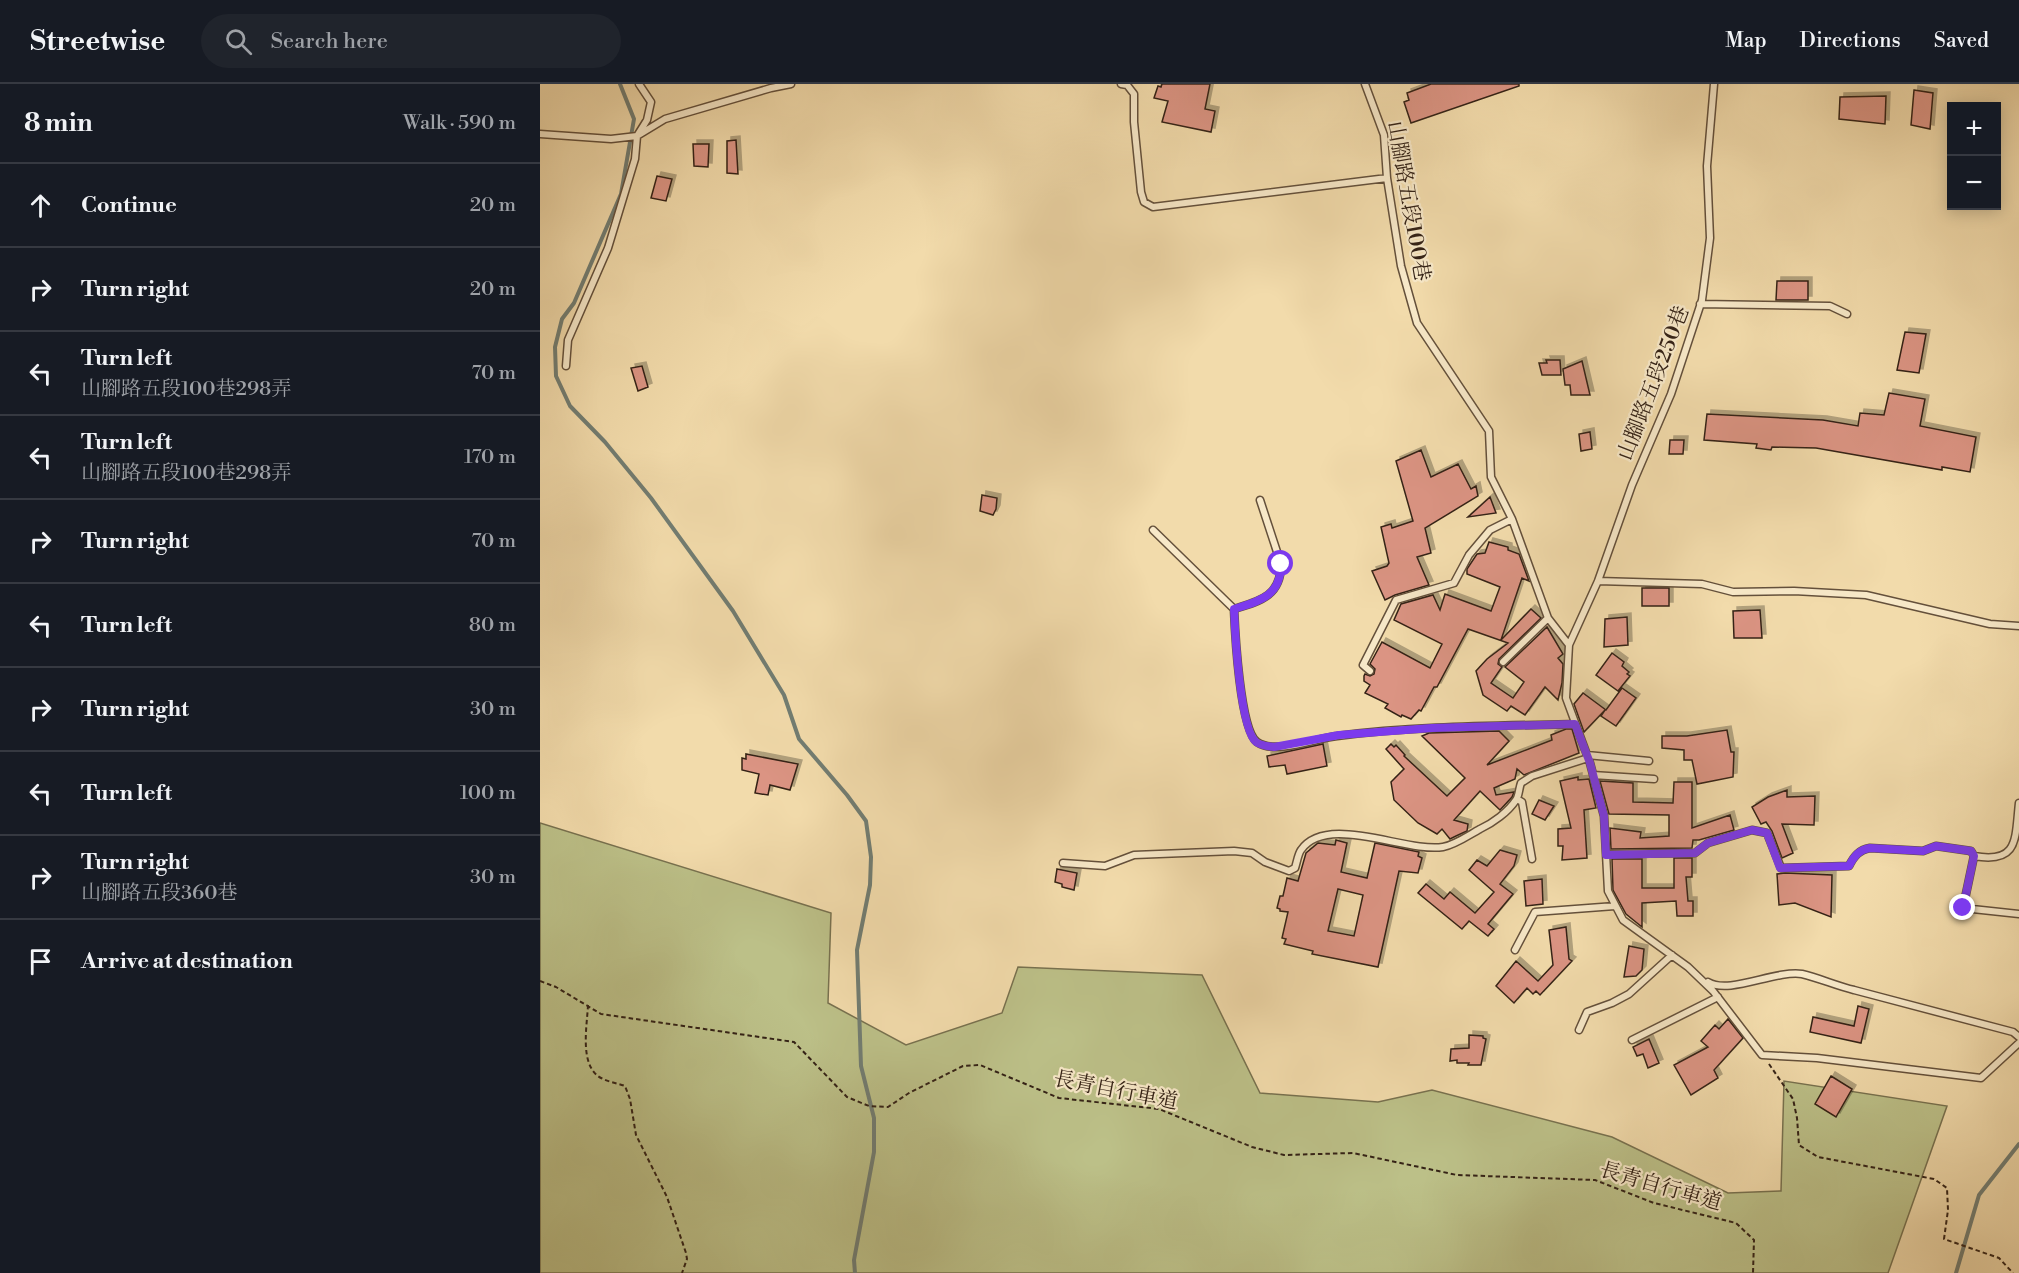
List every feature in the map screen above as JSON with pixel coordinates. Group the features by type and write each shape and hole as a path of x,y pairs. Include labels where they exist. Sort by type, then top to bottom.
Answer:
{"lane":[{"path":"567,366 568,340 608,248 636,159 637,136 647,120 651,102 639,84"},
{"path":"540,134 611,139 637,136 665,119 791,84"},
{"path":"1120,84 1127,85 1134,94 1134,122 1141,192 1144,202 1153,207 1387,178"},
{"name":"山腳路五段100巷","path":"1365,84 1384,135 1387,178 1401,266 1417,323 1489,431 1491,477 1512,519 1548,618 1569,645"},
{"name":"山腳路五段250巷","path":"1569,645 1598,581 1632,485 1671,394 1700,304 1710,238 1707,166 1714,84"},
{"path":"1700,304 1830,306 1847,314"},
{"path":"1234,609 1261,600 1278,584 1281,575 1281,564 1260,500"},
{"path":"1370,671 1363,665 1396,600 1454,583 1469,555 1490,530 1512,519"},
{"path":"1153,530 1234,609 1236,661 1249,731 1255,741 1265,746 1287,746 1339,735 1432,728 1575,724"},
{"path":"1598,581 1702,584 1733,592 1794,591 1866,595 1990,624 2019,626"},
{"path":"1503,662 1548,618"},
{"path":"1569,645 1566,698 1588,756 1604,816 1608,891 1615,906 1623,920 1700,978 1718,997 1762,1055 1817,1058 1981,1078 2019,1043"},
{"path":"1063,863 1105,866 1134,855 1234,851 1252,853 1265,862 1289,871 1295,867 1300,850 1324,835 1352,834 1430,847 1444,847 1489,825 1517,799 1521,783 1532,776 1588,756 1649,761"},
{"path":"1593,775 1654,779"},
{"path":"1517,799 1522,802 1532,859"},
{"path":"1974,856 1991,859 2008,853 2014,842 2019,803"},
{"path":"1606,855 1695,853 1708,843 1752,830 1767,833 1780,868 1849,866 1853,857 1870,848 1923,851 1936,846 1971,851 1974,856 1963,908 2019,914"},
{"path":"1515,950 1535,912 1615,906"},
{"path":"1579,1030 1587,1012 1629,994 1672,955"},
{"path":"1700,978 1714,986 1785,974 1802,974 1837,986 2013,1032 2019,1037"},
{"path":"1632,1040 1718,997"}],"path":[{"name":"長青自行車道","path":"540,981 556,987 601,1014 794,1042 847,1097 869,1106 888,1107 909,1093 963,1066 980,1065 1059,1098 1159,1109 1252,1147 1284,1155 1353,1153 1457,1175 1595,1180 1654,1203 1736,1223 1754,1240 1753,1273"},
{"path":"588,1005 586,1056 590,1066 600,1078 625,1086 630,1099 636,1135 667,1197 686,1252 687,1259 682,1273"},
{"path":"1762,1055 1793,1099 1799,1145 1818,1157 1935,1179 1947,1188 1948,1210 1944,1239 1999,1258 2013,1273"}],"green space":[{"path":"540,823 831,913 828,1003 906,1045 1002,1013 1018,967 1202,975 1260,1093 1378,1102 1432,1090 1612,1137 1728,1193 1781,1191 1784,1081 1947,1106 1888,1273 540,1273"}],"building":[{"path":"1162,84 1210,84 1205,109 1215,111 1211,132 1162,122 1168,101 1154,98 1158,86 1161,87"},
{"path":"1431,84 1519,84 1519,86 1411,123 1404,102 1409,100 1407,93"},
{"path":"1914,90 1933,93 1930,129 1911,125"},
{"path":"1886,96 1885,124 1839,119 1840,97"},
{"path":"736,140 738,174 727,173 727,141"},
{"path":"693,144 709,144 708,167 694,166"},
{"path":"657,176 672,179 666,201 651,198"},
{"path":"1777,281 1808,281 1808,300 1776,300"},
{"path":"1905,332 1926,334 1919,373 1897,370"},
{"path":"1546,360 1560,360 1561,375 1542,375 1539,363 1547,363"},
{"path":"1582,361 1590,395 1571,395 1570,385 1565,385 1563,369"},
{"path":"642,366 648,387 638,391 631,368"},
{"path":"1889,393 1925,399 1920,426 1976,437 1970,472 1942,467 1942,470 1816,448 1772,447 1771,450 1756,448 1757,444 1704,440 1707,414 1823,420 1858,426 1860,413 1884,415"},
{"path":"1590,432 1592,449 1581,451 1579,434"},
{"path":"1670,440 1684,440 1683,454 1669,454"},
{"path":"1421,450 1431,477 1458,464 1471,489 1476,486 1478,496 1425,528 1431,553 1417,557 1429,585 1385,600 1372,571 1387,566 1389,563 1381,527 1391,524 1392,528 1413,521 1396,461"},
{"path":"982,495 997,498 993,515 980,511"},
{"path":"1490,497 1496,513 1468,517"},
{"path":"1489,542 1508,547 1508,550 1519,554 1529,581 1522,578 1501,640 1531,609 1541,618 1499,659 1498,664 1502,667 1491,683 1513,698 1524,682 1505,667 1547,627 1563,654 1558,658 1563,664 1558,700 1545,687 1525,715 1511,706 1507,711 1483,695 1476,671 1508,643 1468,629 1437,687 1434,687 1421,711 1419,710 1411,719 1402,715 1401,717 1385,708 1388,704 1365,693 1370,685 1364,681 1365,674 1370,676 1374,674 1375,669 1370,664 1382,642 1430,668 1442,644 1394,620 1401,604 1433,595 1440,610 1445,594 1491,611 1500,587 1467,574 1467,569 1477,554 1485,553"},
{"path":"1642,588 1669,588 1669,606 1642,606"},
{"path":"1760,610 1762,638 1734,638 1733,611"},
{"path":"1627,617 1628,645 1604,647 1605,619"},
{"path":"1612,653 1624,662 1622,666 1630,676 1618,691 1596,675"},
{"path":"1622,688 1636,698 1616,726 1601,716 1605,710 1584,732 1574,704 1583,693 1606,710"},
{"path":"1572,729 1579,753 1524,775 1517,769 1515,779 1494,788 1496,795 1514,792 1500,810 1480,791 1454,820 1468,824 1467,831 1450,839 1442,829 1437,834 1418,823 1394,800 1391,782 1404,769 1386,749 1391,744 1394,747 1396,745 1404,756 1447,796 1465,778 1422,736 1429,733 1499,731 1509,741 1487,765 1552,740 1551,735"},
{"path":"1727,730 1731,752 1734,752 1733,777 1697,784 1692,760 1684,760 1684,750 1662,748 1662,736 1687,736"},
{"path":"1323,744 1327,766 1287,774 1285,765 1269,767 1267,756"},
{"path":"746,754 798,764 790,790 770,785 768,795 755,793 759,774 742,770 742,758 746,759"},
{"path":"1578,777 1578,780 1589,779 1596,808 1584,810 1587,858 1562,860 1563,846 1558,846 1558,829 1571,828 1560,781"},
{"path":"1600,781 1633,783 1633,802 1673,803 1674,782 1692,782 1692,828 1730,815 1734,830 1693,840 1692,848 1611,849 1610,828 1641,832 1640,838 1669,836 1669,815 1609,814"},
{"path":"1787,790 1787,797 1815,796 1814,825 1782,824 1793,853 1782,858 1772,831 1766,822 1761,824 1752,807 1768,797"},
{"path":"1539,800 1554,806 1545,820 1532,814"},
{"path":"1336,840 1347,843 1341,872 1367,878 1375,843 1419,852 1418,856 1422,858 1418,873 1399,871 1378,967 1312,954 1313,951 1284,944 1286,939 1282,938 1288,912 1277,908 1280,896 1283,896 1287,878 1298,881 1306,853 1318,843 1335,845","holes":["1338,889 1363,895 1354,936 1328,931"]},
{"path":"1500,850 1517,855 1514,866 1500,884 1513,894 1488,924 1494,929 1488,936 1469,921 1462,929 1418,893 1426,884 1444,899 1450,892 1475,913 1494,892 1469,870 1477,860 1487,866"},
{"path":"1674,858 1692,858 1692,877 1686,877 1688,901 1693,901 1693,916 1677,916 1676,901 1642,903 1642,927 1626,914 1613,890 1612,859 1642,859 1642,888 1674,888"},
{"path":"1057,869 1077,873 1074,890 1062,887 1062,884 1055,882"},
{"path":"1777,874 1832,875 1831,917 1795,903 1779,905"},
{"path":"1542,879 1543,904 1526,906 1524,881"},
{"path":"1566,927 1569,959 1572,961 1540,995 1536,991 1533,994 1527,988 1514,1003 1496,986 1516,961 1538,981 1553,965 1549,930"},
{"path":"1629,946 1644,949 1642,970 1636,976 1624,977"},
{"path":"1858,1006 1869,1009 1861,1043 1810,1032 1813,1017 1854,1026"},
{"path":"1728,1019 1743,1038 1714,1070 1718,1078 1691,1095 1674,1065 1708,1047 1701,1041 1715,1025 1719,1029"},
{"path":"1469,1035 1483,1036 1486,1039 1481,1065 1457,1063 1457,1060 1450,1061 1451,1049 1469,1048"},
{"path":"1649,1039 1659,1063 1648,1068 1643,1054 1637,1056 1633,1047"},
{"path":"1831,1076 1852,1089 1836,1117 1815,1104"}],"waterway":[{"path":"620,84 634,119 621,194 574,303 562,319 555,347 556,376 570,406 605,442 651,498 733,611 784,695 799,739 866,821 871,857 870,885 857,950 861,1066 874,1118 874,1152 854,1260 855,1273"},
{"path":"1956,1273 1979,1195 2019,1144"}],"route":[{"path":"1281,564 1278,584 1271,592 1261,600 1234,609 1236,661 1249,731 1255,741 1274,747 1339,735 1432,728 1575,724 1590,763 1604,816 1606,855 1695,853 1708,843 1752,830 1767,833 1780,868 1849,866 1853,857 1870,848 1923,851 1936,846 1971,851 1974,856 1963,908"}]}
